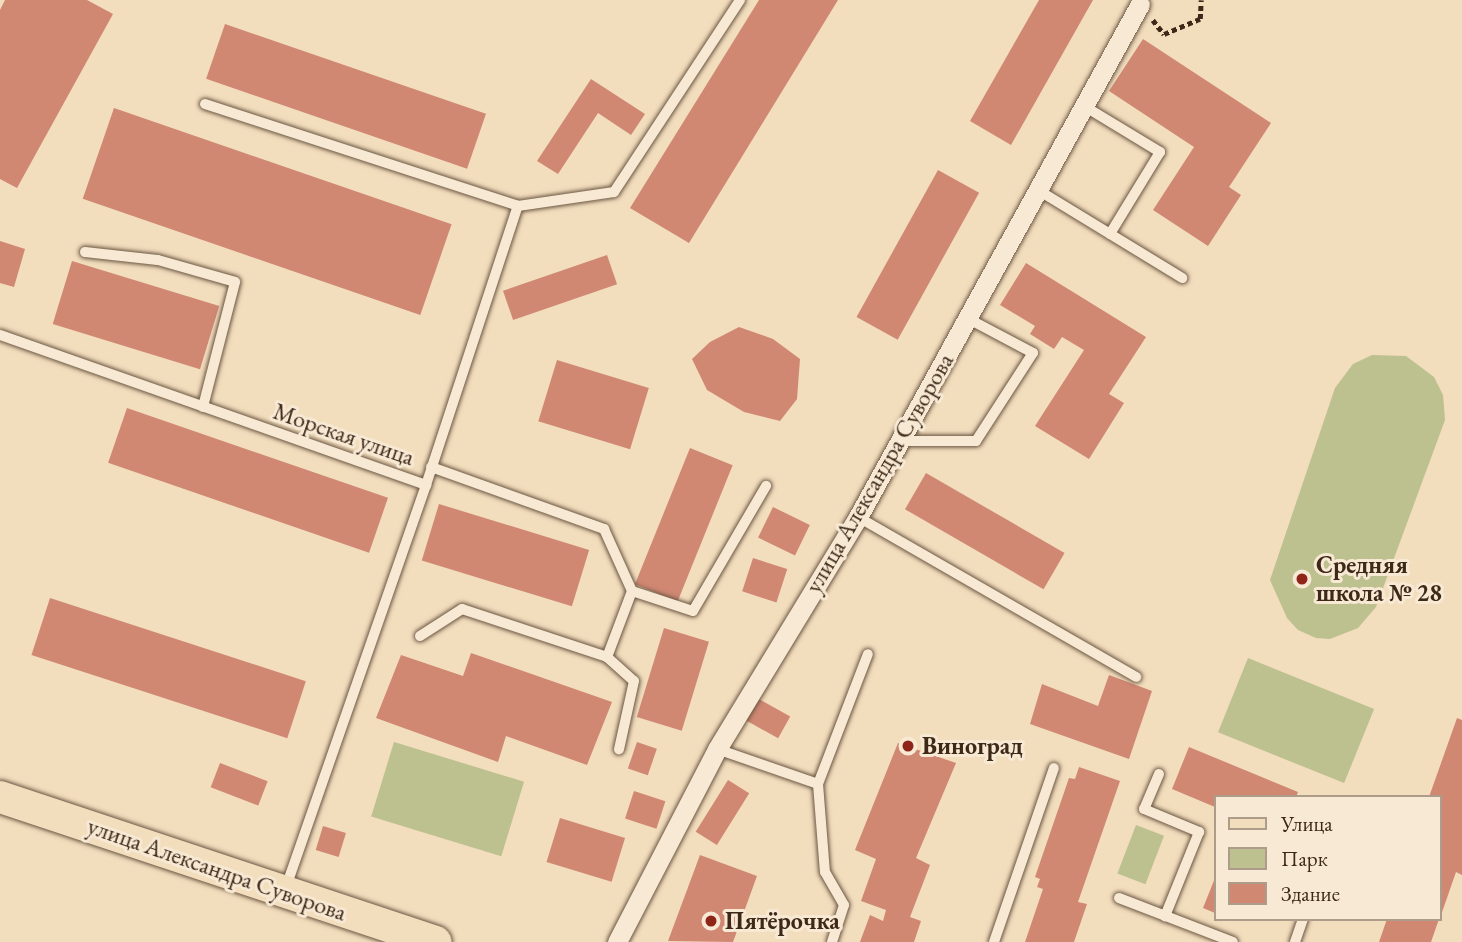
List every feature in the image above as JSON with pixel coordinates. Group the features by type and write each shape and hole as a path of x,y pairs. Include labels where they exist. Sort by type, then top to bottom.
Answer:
{"main road":[{"name":"улица Александра Суворова","path":"0,797 435,942"}],"street":[{"name":"улица Александра Суворова","path":"617,942 717,749 858,517 1140,4"}],"lane":[{"path":"205,104 518,206 614,192 740,0"},
{"path":"1084,106 1160,152 1110,234"},
{"path":"1038,190 1182,278"},
{"path":"426,485 518,206"},
{"path":"85,252 158,260 235,282 203,407"},
{"path":"899,441 976,441 1033,353 967,318"},
{"name":"Морская улица","path":"0,335 426,485 285,891"},
{"path":"431,467 604,529 632,591 607,657"},
{"path":"632,591 693,611 766,486"},
{"path":"858,517 1136,677"},
{"path":"420,636 462,609 607,657 634,681 619,750"},
{"path":"832,942 844,905 825,872 818,784 868,654"},
{"path":"717,749 818,784"},
{"path":"993,942 1054,768"},
{"path":"1158,774 1144,810 1199,832 1165,916"},
{"path":"1119,898 1234,942"},
{"path":"1295,942 1302,921"}],"path":[{"path":"1140,4 1164,34 1200,19 1201,0"}],"green space":[{"path":"1372,355 1406,356 1434,377 1443,395 1445,420 1376,607 1358,628 1330,639 1316,638 1298,630 1287,618 1270,580 1335,388 1353,364"},
{"path":"1248,658 1374,709 1344,783 1218,732"},
{"path":"394,742 524,782 501,856 371,817"},
{"path":"1136,825 1164,836 1145,884 1117,874"}],"building":[{"path":"5,0 87,0 113,14 17,188 0,179 0,10"},
{"path":"759,0 838,0 689,243 630,208"},
{"path":"1039,0 1093,0 1011,145 970,121"},
{"path":"225,24 486,114 467,169 206,79"},
{"path":"1143,39 1271,123 1229,187 1241,195 1208,246 1153,210 1194,147 1109,91"},
{"path":"591,79 645,114 631,135 598,113 558,174 537,161"},
{"path":"114,108 452,224 420,315 83,199"},
{"path":"938,170 979,193 898,340 857,317"},
{"path":"0,241 25,249 14,287 0,283"},
{"path":"607,255 617,284 513,320 503,291"},
{"path":"72,261 219,306 200,369 53,324"},
{"path":"1026,263 1146,337 1109,394 1124,403 1089,459 1035,426 1084,350 1062,337 1054,349 1030,334 1035,326 1000,305"},
{"path":"739,327 773,339 800,359 797,399 780,421 744,412 707,390 692,359 710,342"},
{"path":"557,360 649,388 630,449 538,421"},
{"path":"127,408 388,498 369,553 108,463"},
{"path":"690,448 733,465 678,602 635,584"},
{"path":"926,473 1065,553 1044,589 905,509"},
{"path":"439,504 589,550 572,606 422,560"},
{"path":"773,507 810,525 795,556 758,538"},
{"path":"753,558 787,569 776,602 742,591"},
{"path":"50,598 306,681 287,738 31,655"},
{"path":"664,628 709,642 682,731 637,717"},
{"path":"471,653 612,702 587,765 506,736 498,762 376,718 401,655 463,676"},
{"path":"1109,675 1152,691 1129,759 1030,724 1042,684 1098,706"},
{"path":"757,698 790,716 778,738 745,720"},
{"path":"1457,718 1462,720 1462,875 1456,872 1441,915 1441,795 1430,795"},
{"path":"637,742 657,749 648,775 628,768"},
{"path":"898,743 956,763 916,858 930,865 910,917 921,921 914,942 860,942 870,915 883,921 886,910 861,901 876,859 855,850"},
{"path":"1189,747 1298,792 1297,795 1214,795 1214,807 1172,789"},
{"path":"220,763 268,781 258,806 211,787"},
{"path":"1079,767 1120,781 1078,902 1087,904 1074,942 1025,942 1043,889 1037,887 1040,879 1035,877 1069,778 1075,779"},
{"path":"728,780 749,793 717,845 696,832"},
{"path":"634,791 665,801 656,829 625,819"},
{"path":"560,818 625,838 612,882 547,862"},
{"path":"323,826 346,833 339,857 316,850"},
{"path":"700,855 757,876 733,942 668,941"},
{"path":"1214,880 1214,913 1203,908"},
{"path":"1386,921 1438,921 1431,942 1379,942"}],"place":[{"name":"Средняя школа № 28","path":"1302,579"},
{"name":"Виноград","path":"908,746"},
{"name":"Пятёрочка","path":"711,921"}]}
